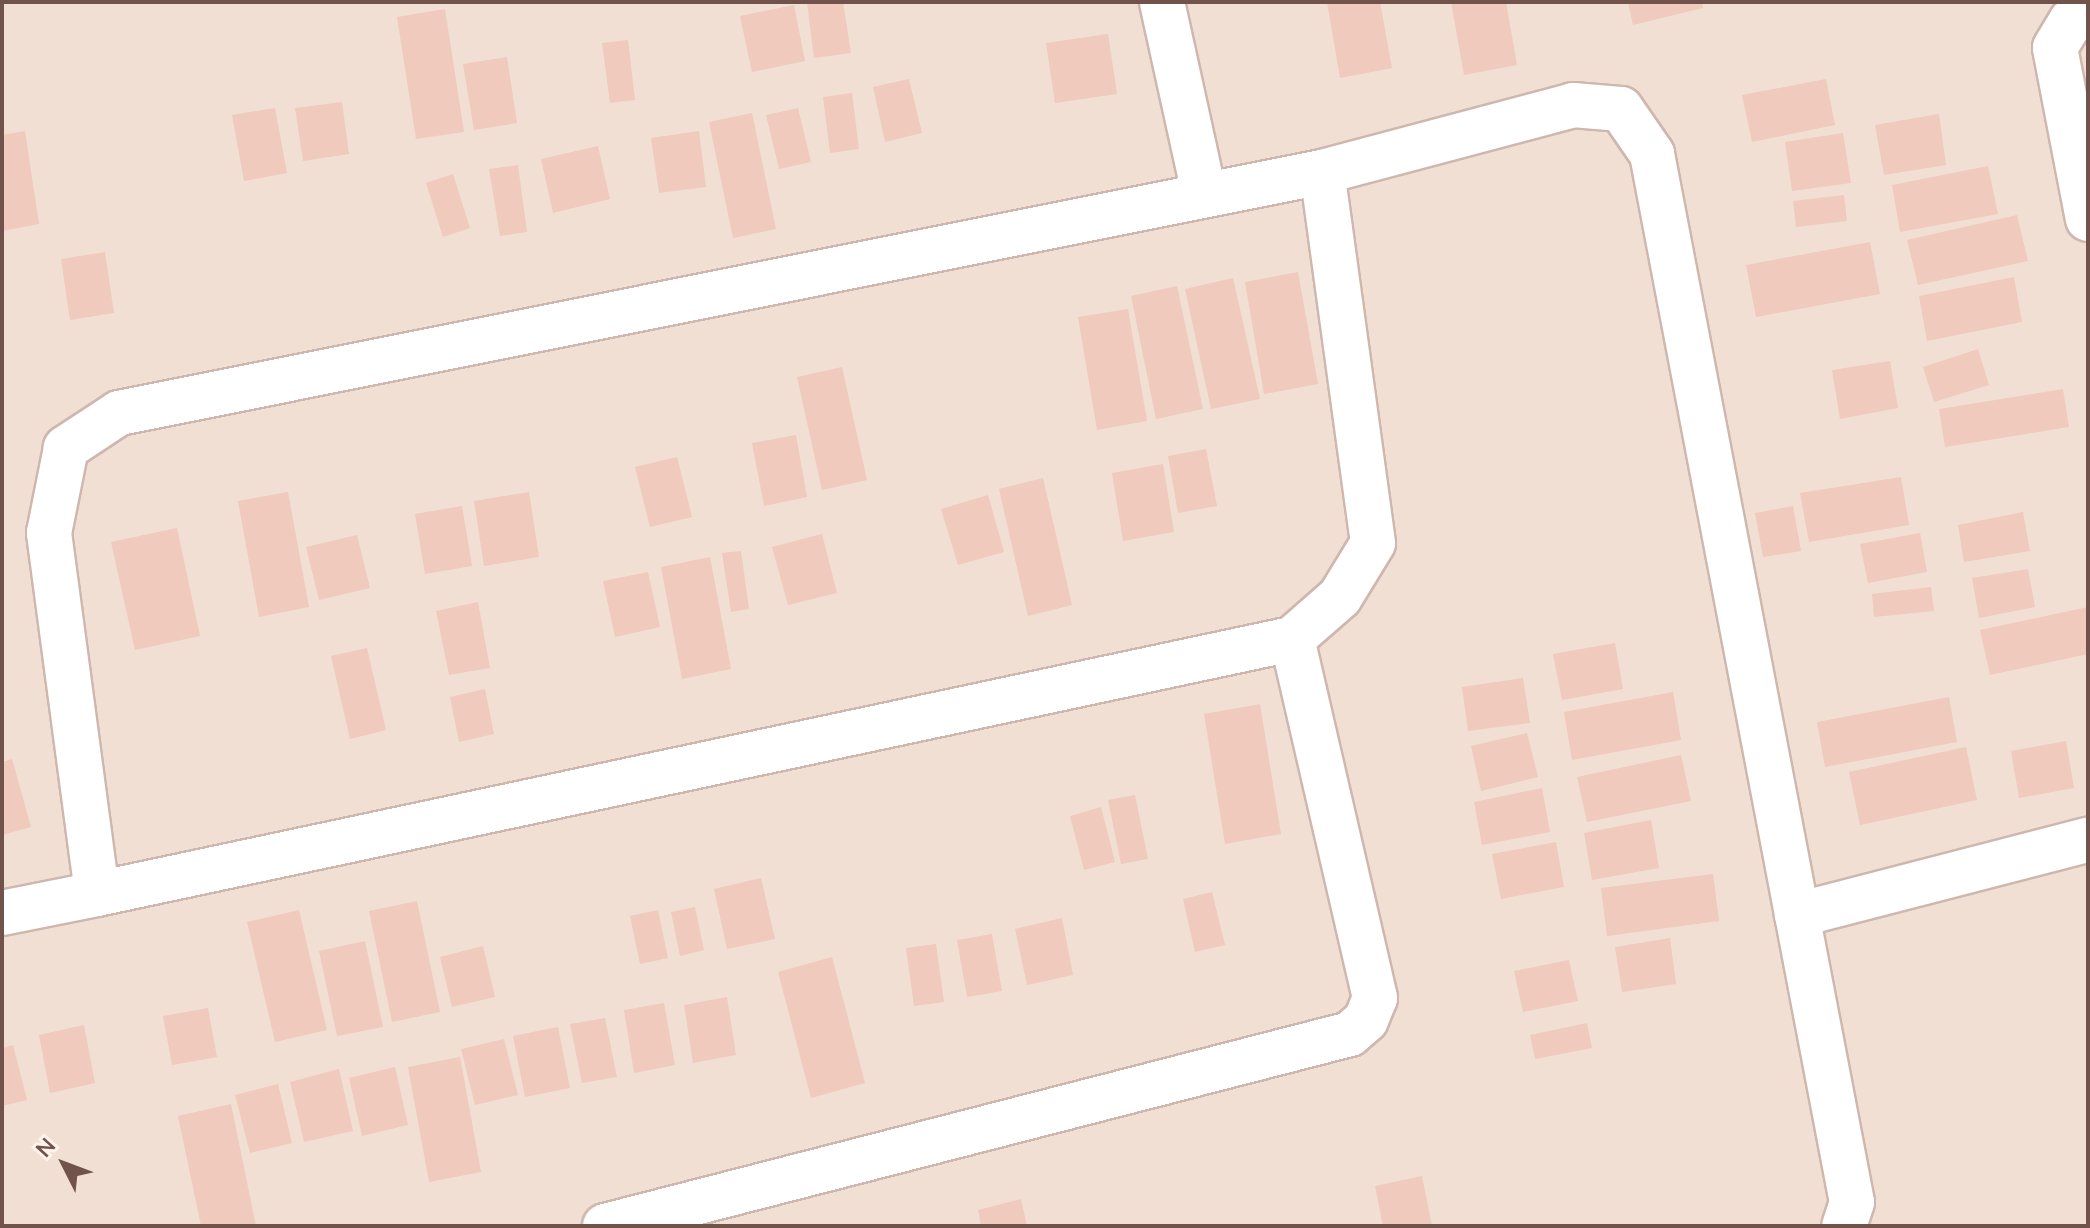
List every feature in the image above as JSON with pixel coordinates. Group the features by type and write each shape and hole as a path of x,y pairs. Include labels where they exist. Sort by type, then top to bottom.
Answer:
{"street":[{"path":"1162,2 1204,193"},
{"path":"2088,17 2071,21 2055,48 2088,219"},
{"path":"97,894 49,533 66,448 119,413 1204,193 1322,172 1573,105 1621,109 1652,154 1852,1202 1844,1226"},
{"path":"2,913 1292,639 1340,597 1373,543 1322,172"},
{"path":"605,1226 1350,1034 1366,1020 1375,998 1292,639"},
{"path":"1797,915 2088,840"}],"shaded area":[{"path":"2,2 2088,2 2088,1226 2,1226"}],"building":[{"path":"807,2 843,2 851,53 814,58"},
{"path":"1327,2 1380,2 1392,68 1340,78"},
{"path":"1451,2 1506,2 1517,65 1464,75"},
{"path":"1628,2 1702,2 1703,8 1633,25"},
{"path":"794,5 805,61 752,72 740,16"},
{"path":"445,9 464,132 416,139 397,17"},
{"path":"1108,34 1117,94 1055,103 1046,43"},
{"path":"628,40 635,100 610,103 602,43"},
{"path":"507,57 517,123 474,130 463,64"},
{"path":"909,79 922,133 885,142 873,87"},
{"path":"1826,79 1835,125 1752,142 1742,95"},
{"path":"852,93 859,149 830,153 823,97"},
{"path":"342,102 349,154 303,161 295,108"},
{"path":"275,108 287,173 244,181 232,115"},
{"path":"798,108 811,162 779,169 766,115"},
{"path":"752,113 776,229 733,238 709,122"},
{"path":"1939,114 1946,165 1884,175 1875,125"},
{"path":"25,131 39,224 2,231 2,135"},
{"path":"699,131 706,187 659,193 651,138"},
{"path":"1843,133 1851,183 1792,191 1785,142"},
{"path":"598,146 610,199 553,213 541,159"},
{"path":"518,165 527,232 500,236 489,169"},
{"path":"1988,166 1998,214 1900,232 1892,185"},
{"path":"453,174 470,228 443,237 426,183"},
{"path":"1844,195 1847,221 1796,227 1793,201"},
{"path":"2017,215 2028,261 1918,285 1907,240"},
{"path":"1870,242 1880,294 1756,317 1746,265"},
{"path":"105,252 114,313 70,320 61,259"},
{"path":"1298,272 1318,384 1264,394 1245,282"},
{"path":"2014,277 2022,322 1927,341 1919,296"},
{"path":"1233,278 1260,399 1211,409 1185,289"},
{"path":"1177,286 1203,409 1156,419 1131,296"},
{"path":"1128,309 1147,421 1097,430 1078,317"},
{"path":"1978,349 1989,385 1934,402 1923,367"},
{"path":"1890,361 1898,408 1840,419 1832,370"},
{"path":"842,367 867,480 822,490 797,377"},
{"path":"2063,389 2069,427 1945,447 1939,409"},
{"path":"796,435 807,497 764,506 752,443"},
{"path":"1206,449 1217,506 1178,513 1168,456"},
{"path":"677,457 692,517 650,527 635,467"},
{"path":"1163,464 1174,532 1123,541 1112,473"},
{"path":"1901,477 1909,525 1809,542 1800,493"},
{"path":"1043,478 1072,605 1028,616 999,489"},
{"path":"288,492 309,607 259,617 238,501"},
{"path":"529,492 539,557 484,566 474,501"},
{"path":"988,495 1004,552 958,565 941,509"},
{"path":"462,506 472,566 425,574 415,514"},
{"path":"1793,506 1801,551 1763,557 1755,513"},
{"path":"2023,512 2030,551 1964,562 1958,525"},
{"path":"177,528 200,636 135,650 111,542"},
{"path":"1920,533 1927,572 1868,583 1860,544"},
{"path":"822,534 837,593 788,605 772,547"},
{"path":"357,535 370,588 319,600 306,547"},
{"path":"741,551 749,609 731,612 722,553"},
{"path":"710,557 731,669 682,679 661,567"},
{"path":"2028,569 2035,607 1979,618 1972,578"},
{"path":"648,572 660,627 615,637 603,581"},
{"path":"1931,587 1934,611 1874,617 1872,594"},
{"path":"478,602 490,668 449,675 436,611"},
{"path":"2088,607 2088,654 1990,675 1980,630"},
{"path":"1615,643 1623,689 1562,700 1553,654"},
{"path":"367,648 386,730 350,739 331,656"},
{"path":"1523,678 1530,723 1468,731 1462,687"},
{"path":"485,689 494,734 459,742 450,697"},
{"path":"1673,692 1681,740 1572,760 1564,712"},
{"path":"1949,697 1957,742 1825,767 1817,722"},
{"path":"1260,704 1281,834 1225,844 1204,714"},
{"path":"1527,733 1538,777 1481,791 1471,746"},
{"path":"2066,741 2074,788 2019,798 2011,751"},
{"path":"1966,747 1977,800 1860,825 1849,772"},
{"path":"1681,755 1691,801 1587,822 1577,777"},
{"path":"12,759 31,827 2,835 2,762"},
{"path":"1542,788 1550,832 1482,845 1474,802"},
{"path":"1135,795 1148,859 1121,864 1108,800"},
{"path":"1101,807 1115,862 1084,870 1070,816"},
{"path":"1651,820 1659,868 1592,880 1584,833"},
{"path":"1556,842 1564,887 1501,899 1492,854"},
{"path":"1713,874 1719,921 1607,936 1601,888"},
{"path":"761,878 775,939 727,949 714,889"},
{"path":"1212,892 1225,945 1195,952 1183,899"},
{"path":"417,901 440,1012 392,1022 369,911"},
{"path":"695,907 704,950 680,956 671,912"},
{"path":"299,910 327,1030 275,1042 247,922"},
{"path":"658,910 668,958 640,964 630,916"},
{"path":"1062,918 1073,975 1027,985 1015,929"},
{"path":"992,934 1002,991 967,997 957,940"},
{"path":"1670,938 1676,984 1622,992 1615,947"},
{"path":"365,941 383,1027 337,1036 319,951"},
{"path":"936,944 944,1002 914,1006 906,948"},
{"path":"483,946 495,997 452,1007 440,957"},
{"path":"832,957 865,1083 811,1098 778,972"},
{"path":"1569,960 1578,1001 1523,1012 1514,971"},
{"path":"727,997 736,1055 693,1063 684,1005"},
{"path":"664,1003 675,1065 634,1073 624,1010"},
{"path":"208,1008 217,1057 172,1065 163,1016"},
{"path":"605,1018 617,1077 582,1083 570,1024"},
{"path":"1587,1023 1592,1048 1535,1059 1530,1035"},
{"path":"84,1025 95,1083 50,1093 39,1035"},
{"path":"558,1027 570,1088 525,1097 513,1036"},
{"path":"504,1039 518,1095 475,1105 461,1049"},
{"path":"13,1045 27,1100 2,1106 2,1048"},
{"path":"460,1057 481,1172 429,1182 408,1067"},
{"path":"395,1067 408,1125 362,1136 349,1078"},
{"path":"339,1069 353,1131 304,1142 290,1082"},
{"path":"278,1084 292,1143 250,1153 235,1095"},
{"path":"231,1104 256,1226 201,1226 178,1116"},
{"path":"1422,1176 1432,1226 1383,1226 1375,1186"},
{"path":"1021,1199 1027,1226 981,1226 978,1210"}]}
